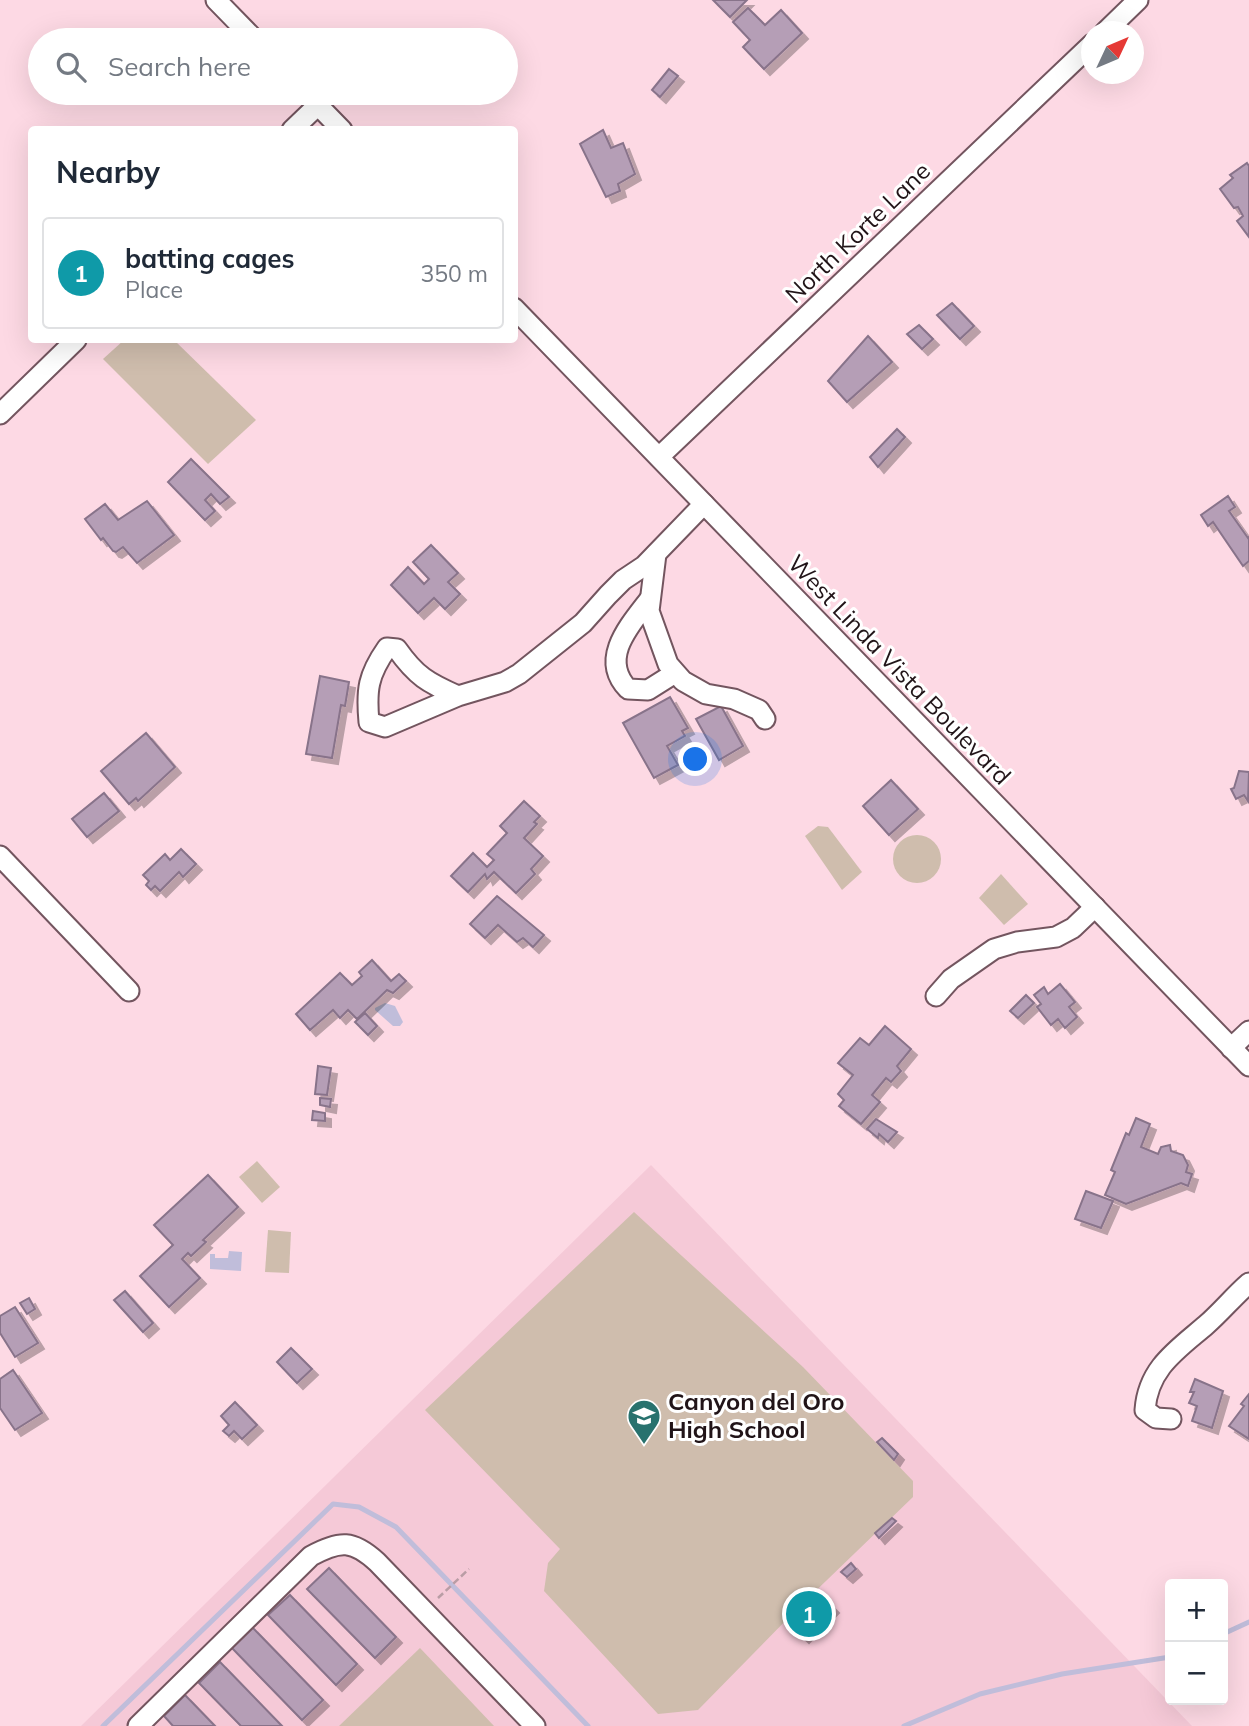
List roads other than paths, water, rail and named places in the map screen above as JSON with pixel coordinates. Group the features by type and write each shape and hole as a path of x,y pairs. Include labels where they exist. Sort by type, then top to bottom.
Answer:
{"street":[{"path":"216,0 243,28"},
{"path":"1116,21 1138,0"},
{"name":"North Korte Lane","path":"659,457 1081,54"},
{"path":"295,126 308,105"},
{"path":"318,105 338,126"},
{"name":"West Linda Vista Boulevard","path":"518,312 1249,1066"},
{"path":"0,414 73,343"},
{"path":"458,696 428,684 413,671 397,649 387,648 373,668 366,696 369,722 384,727 458,696 505,682 519,674 583,624 615,587 656,554 704,504"},
{"path":"656,554 649,611 668,664 683,681 706,694 734,699 759,710 765,719"},
{"path":"649,600 619,646 614,663 618,679 628,689 648,690 675,673"},
{"path":"0,856 129,991"},
{"path":"936,996 951,979 993,950 1017,942 1056,937 1073,928 1095,907"},
{"path":"1231,1048 1249,1031"},
{"path":"1171,1419 1156,1418 1145,1410 1146,1396 1162,1363 1208,1324 1249,1283"},
{"path":"138,1726 311,1556 325,1549 350,1544 364,1550 377,1562 535,1726"}],"waterway":[{"path":"103,1726 333,1504 359,1507 396,1527 588,1726"},
{"path":"1228,1632 1249,1622"},
{"path":"904,1726 980,1694 1062,1674 1165,1658"}],"place":[{"name":"Canyon del Oro High School","path":"644,1446"},
{"name":"batting cages","path":"809,1614"}]}
